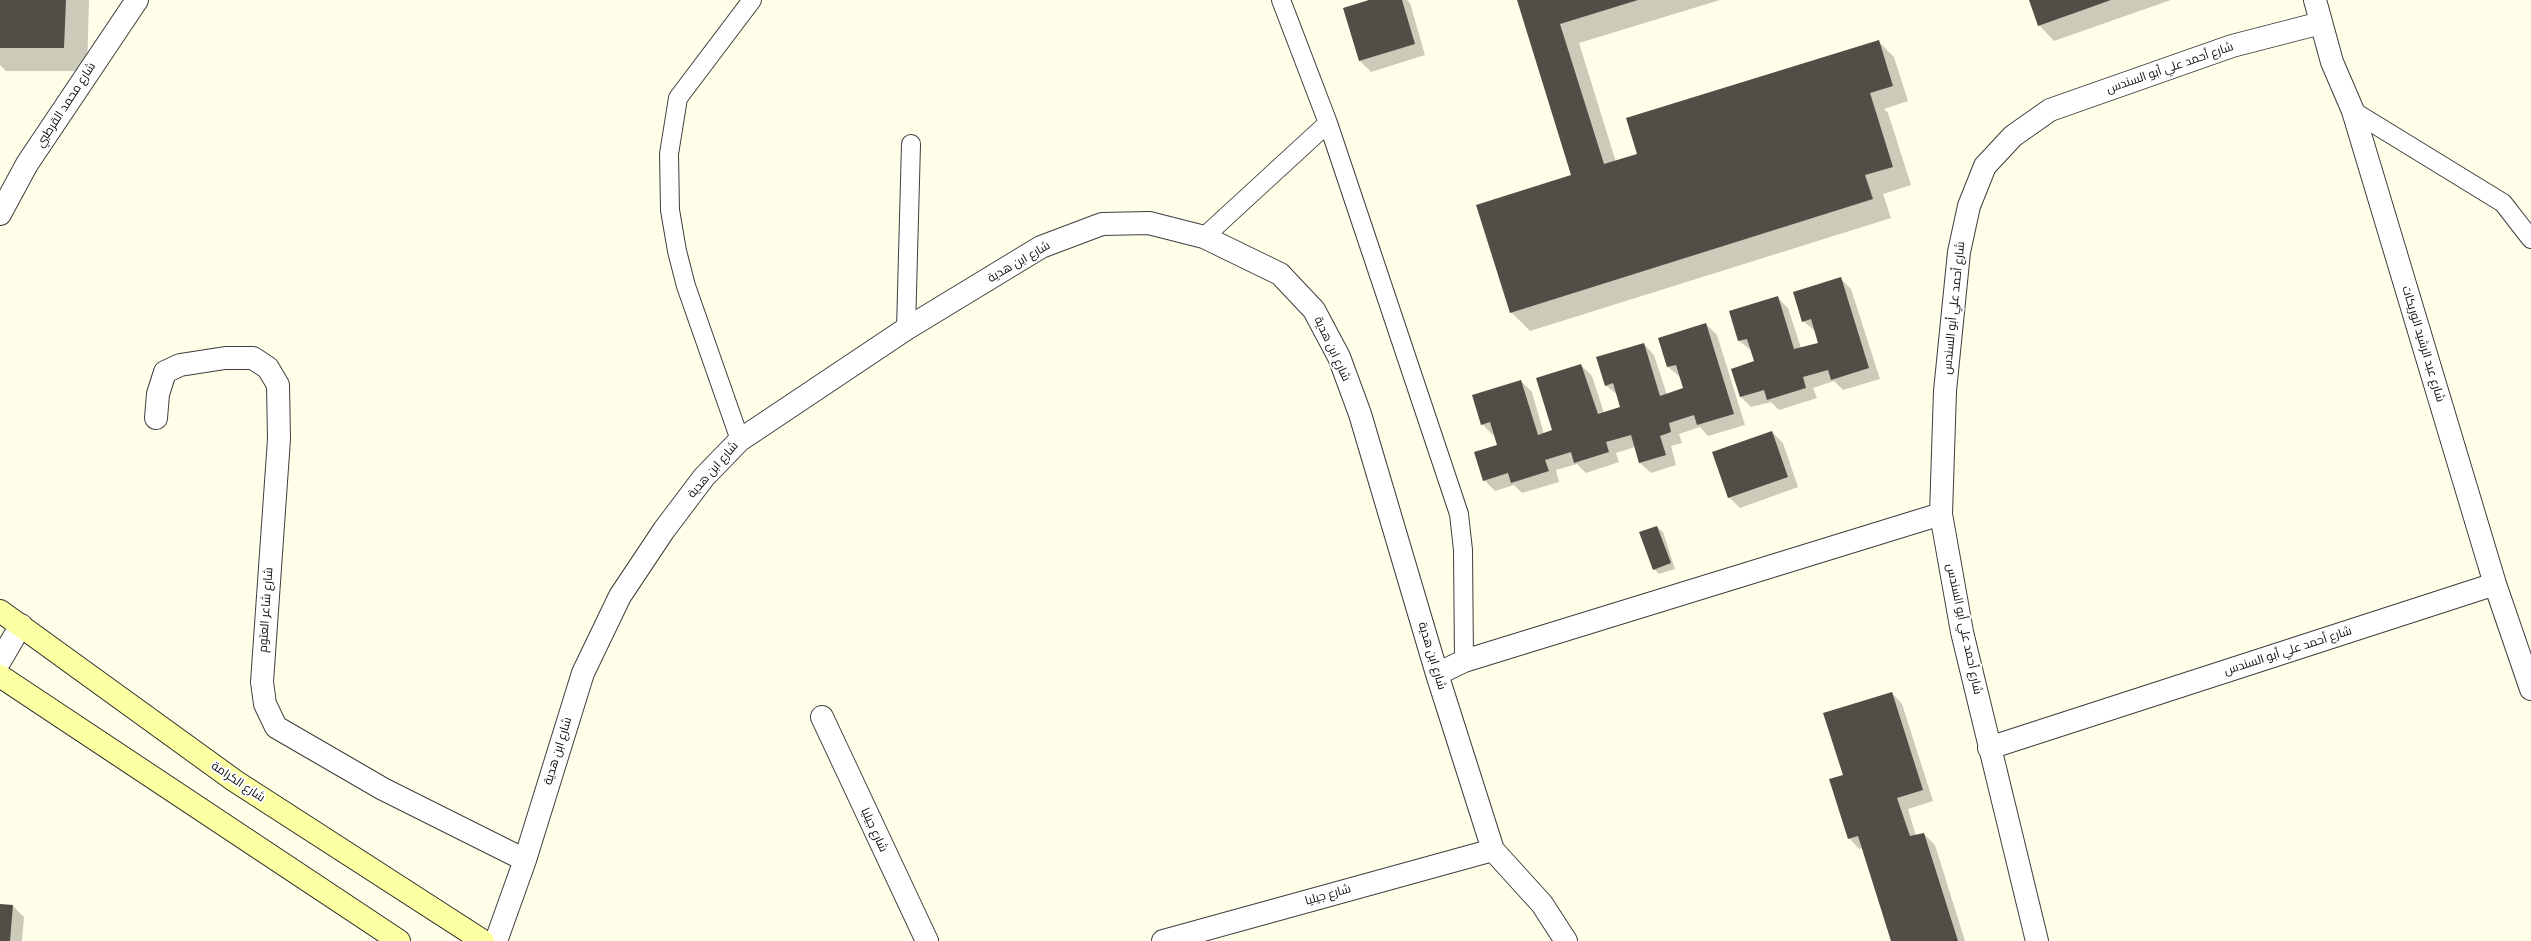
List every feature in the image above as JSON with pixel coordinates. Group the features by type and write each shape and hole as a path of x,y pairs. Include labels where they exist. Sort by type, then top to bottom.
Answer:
{"street":[{"name":"شارع محمد القرطبي","path":"0,214 27,164 137,0"},
{"name":"شارع عبد الرشيد الوريكات","path":"2315,0 2332,62 2353,111 2495,584 2531,689"},
{"name":"شارع أحمد علي أبو السندس","path":"2037,941 1962,632 1941,514 1945,391 1959,252 1969,206 1985,166 2013,136 2050,110 2232,46 2321,23"},
{"name":"شارع ابن هدية","path":"496,941 525,860 583,673 620,596 664,530 704,477 740,440 906,329 1041,247 1102,224 1149,222 1204,237 1280,274 1317,317 1338,357 1360,414 1438,674 1493,850 1542,904 1566,941"},
{"name":"شارع شاعر العتوم","path":"156,418 158,394 165,372 180,365 225,358 253,358 268,368 278,385 279,439 262,682 265,704 276,727 383,789 525,860"},
{"path":"1438,674 1464,661 1941,514"},
{"name":"شارع أحمد علي أبو السندس","path":"1989,748 2495,584"},
{"name":"شارع الكرامة","path":"0,611 235,781 483,941"},
{"path":"0,661 21,625"},
{"path":"0,676 399,941"},
{"name":"شارع جيليا","path":"822,717 927,941"},
{"name":"شارع جيليا","path":"1163,941 1493,850"}],"lane":[{"path":"740,440 686,286 677,251 670,210 669,154 678,98 752,0"},
{"path":"1282,0 1328,123 1459,514 1463,550 1464,661"},
{"path":"2353,111 2502,203 2531,239"},
{"path":"1204,237 1328,123"},
{"path":"906,329 911,144"}],"building":[{"path":"0,0 66,0 64,48 0,48"},
{"path":"1369,0 1402,0 1415,44 1359,61 1343,8"},
{"path":"1517,0 1638,0 1560,24 1604,164 1637,154 1626,118 1879,40 1893,86 1870,93 1893,167 1865,175 1873,199 1510,313 1476,205 1571,175"},
{"path":"2029,0 2111,0 2038,26"},
{"path":"1841,277 1869,368 1831,380 1828,370 1803,377 1806,388 1767,400 1764,390 1740,397 1731,369 1754,361 1747,339 1738,341 1729,311 1778,296 1794,349 1818,343 1811,319 1802,322 1793,292"},
{"path":"1706,323 1734,414 1697,425 1694,415 1669,423 1671,432 1660,436 1666,455 1639,463 1631,435 1606,442 1609,452 1574,463 1571,452 1545,460 1549,471 1511,483 1508,473 1483,481 1474,452 1497,445 1490,422 1481,425 1472,395 1521,380 1538,435 1552,430 1536,378 1581,364 1598,414 1620,407 1613,383 1605,386 1596,357 1644,343 1660,396 1683,388 1676,365 1667,367 1658,338"},
{"path":"1772,431 1788,477 1728,498 1712,452"},
{"path":"1657,526 1671,563 1653,570 1639,532"},
{"path":"1892,692 1923,790 1897,798 1910,836 1924,833 1958,941 1891,941 1858,836 1848,839 1829,779 1843,775 1823,713"},
{"path":"0,904 13,905 10,941 0,941"}]}
